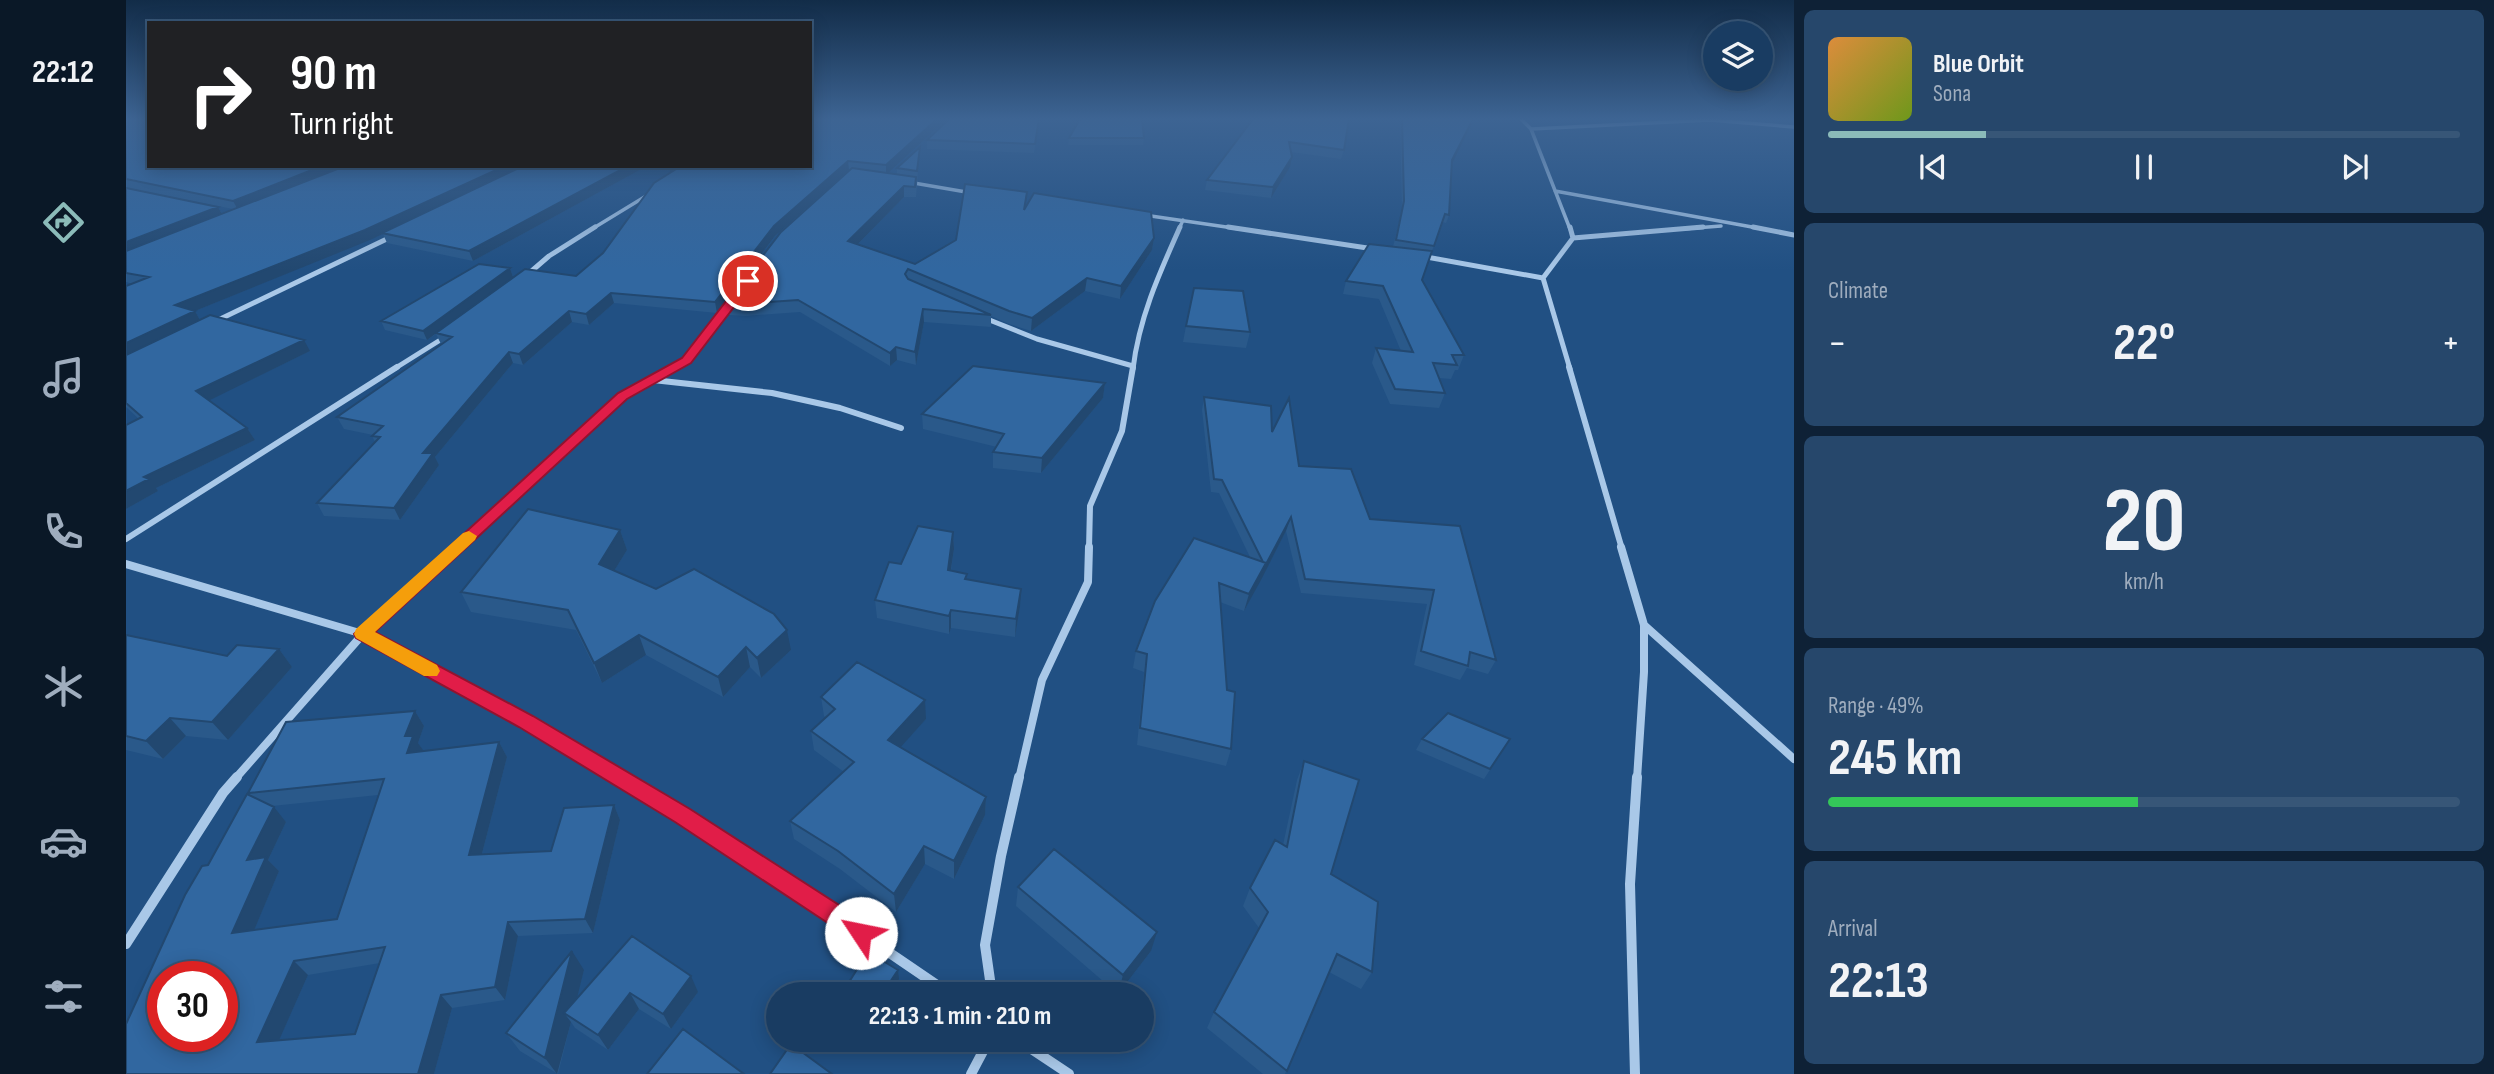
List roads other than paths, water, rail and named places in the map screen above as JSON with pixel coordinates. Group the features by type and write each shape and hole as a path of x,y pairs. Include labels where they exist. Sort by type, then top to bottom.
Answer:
{"street":[{"path":"1547,169 1566,214 1573,239"},
{"path":"901,181 985,195"},
{"path":"519,281 549,256 661,186"},
{"path":"1555,191 1794,235"},
{"path":"1130,214 1378,249"},
{"path":"990,982 985,945 1001,856 1042,680 1087,582 1090,506 1122,431 1137,335 1150,294 1183,220"},
{"path":"1543,278 1573,239 1733,225"},
{"path":"211,324 394,235"},
{"path":"1415,256 1543,278"},
{"path":"1543,278 1644,625 1644,672 1630,884 1634,1074"},
{"path":"126,944 223,793 363,634 622,396 687,361 737,295"},
{"path":"974,313 1007,329 1133,366"},
{"path":"126,539 456,329"},
{"path":"653,380 772,393 840,408 901,428"},
{"path":"126,564 363,634 526,722 727,842 932,982"},
{"path":"1644,625 1794,759"},
{"path":"971,1074 983,1052"},
{"path":"1035,1052 1069,1074"}]}
